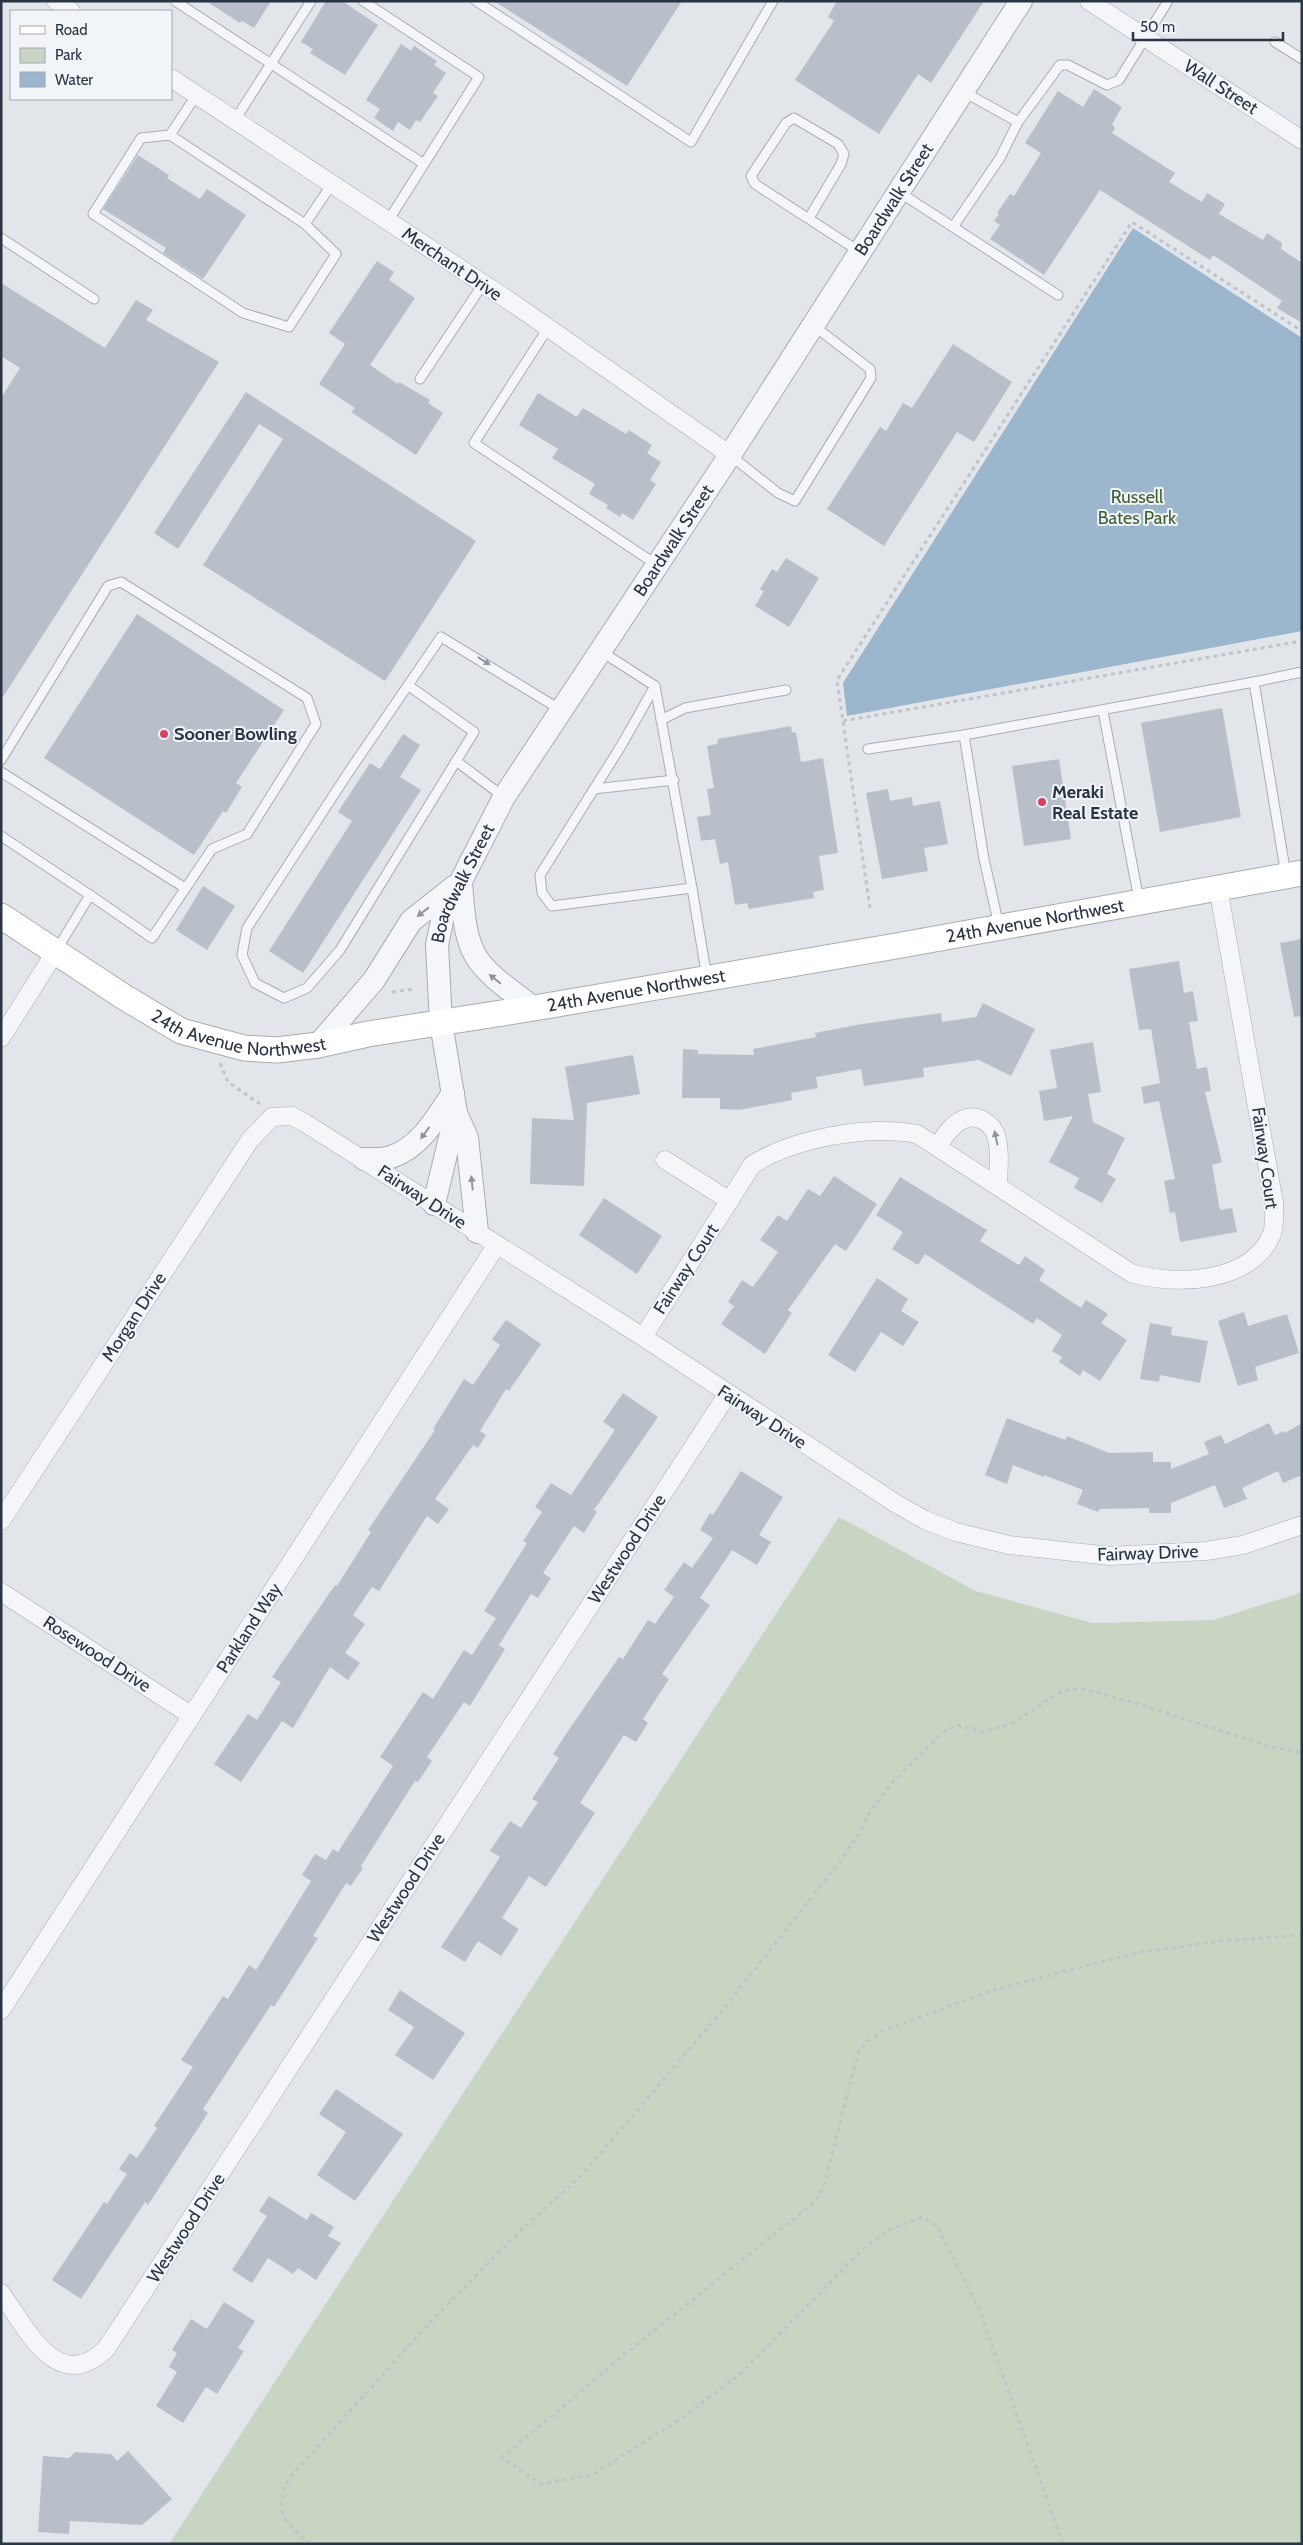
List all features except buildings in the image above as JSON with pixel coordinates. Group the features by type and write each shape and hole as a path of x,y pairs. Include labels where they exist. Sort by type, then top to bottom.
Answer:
{"main road":[{"name":"24th Avenue Northwest","path":"1,916 157,1018 181,1031 244,1048 277,1050 318,1045 368,1034 534,1008 1294,874"}],"street":[{"path":"56,1 70,10"},
{"name":"Boardwalk Street","path":"455,1103 441,1024 437,964 439,932 444,916 504,797 730,455 1021,1"},
{"name":"Wall Street","path":"1089,1 1302,140"},
{"name":"Merchant Drive","path":"172,79 483,284 730,455"},
{"path":"461,882 464,926 473,953 489,974 534,1008"},
{"path":"318,1045 374,980 411,921 461,882"},
{"name":"Fairway Court","path":"643,1337 752,1165 780,1149 795,1144 866,1131 887,1130 917,1134 1131,1273 1148,1278 1185,1280 1225,1274 1249,1263 1259,1254 1272,1232 1274,1203 1218,888"},
{"path":"1,1038 56,952"},
{"path":"364,1159 390,1158 413,1146 455,1103"},
{"path":"434,1204 455,1103"},
{"path":"455,1103 467,1138 477,1232"},
{"name":"Fairway Drive","path":"272,1117 292,1116 364,1159 496,1246 643,1337 727,1395 925,1520 986,1540 1052,1551 1132,1556 1206,1551 1243,1545 1302,1525"},
{"name":"Morgan Drive","path":"1,1521 250,1140 272,1117"},
{"path":"938,1146 952,1127 962,1119 973,1117 982,1119 993,1126 998,1140 998,1186"},
{"path":"665,1160 730,1201"},
{"name":"Parkland Way","path":"1,2010 496,1246"},
{"name":"Westwood Drive","path":"1,2293 38,2346 52,2358 72,2366 86,2364 97,2357 123,2326 727,1395"},
{"name":"Rosewood Drive","path":"1,1592 192,1716"}],"lane":[{"path":"174,1 424,164"},
{"path":"235,120 311,1"},
{"path":"363,1 479,77 388,221"},
{"path":"476,1 690,142 773,1"},
{"path":"953,227 1000,158 1011,140 1018,122 1060,65 1068,65 1107,86 1114,84 1119,80 1168,1"},
{"path":"1275,42 1302,59"},
{"path":"963,92 1018,122"},
{"path":"170,135 196,94"},
{"path":"808,218 841,164 844,154 838,144 794,118 786,123 751,176 755,184 860,252"},
{"path":"170,135 306,224 336,254 289,327 244,313 93,214 141,138 170,135"},
{"path":"306,224 332,184"},
{"path":"898,192 1058,295"},
{"path":"1,238 94,299"},
{"path":"420,379 483,284"},
{"path":"730,455 778,494 795,501 870,378 870,368 813,325"},
{"path":"548,328 474,443 657,565"},
{"path":"1,760 108,586 121,582 307,698 316,724 247,834 212,849 152,938 1,836"},
{"path":"409,686 474,732 340,950 307,988 284,998 255,983 242,955 246,928 348,773 441,637 562,710"},
{"path":"600,651 655,686 674,780 707,978"},
{"path":"868,749 964,735 1103,711 1302,672"},
{"path":"1254,682 1294,874"},
{"path":"655,686 621,746 540,875 542,893 552,906 692,888"},
{"path":"661,720 685,708 786,690"},
{"path":"1103,711 1140,901"},
{"path":"964,735 984,859 999,926"},
{"path":"456,761 504,797"},
{"path":"1,772 185,888"},
{"path":"594,789 674,780"},
{"path":"56,952 90,895"}],"path":[{"path":"870,908 837,680 1132,222 1302,331"},
{"path":"843,722 1302,641"},
{"path":"209,1040 228,1082 260,1104 272,1117"},
{"path":"310,2544 292,2529 283,2513 281,2496 288,2478 440,2312 523,2228 581,2176 635,2115 717,2017 838,1864 858,1835 869,1814 890,1785 942,1734 957,1726 982,1732 1011,1724 1064,1690 1084,1689 1139,1704 1268,1746 1302,1753"},
{"path":"1063,2544 979,2309 937,2226 922,2216 889,2230 863,2249 740,2374 679,2420 592,2475 540,2484 502,2458 625,2354 813,2204 823,2189 859,2050 883,2031 993,1990 1140,1952 1222,1941 1302,1935"}],"green space":[{"path":"839,1517 976,1591 1092,1623 1214,1620 1302,1592 1302,2544 169,2544"}],"water":[{"name":"Russell Bates Park","path":"1133,228 1302,338 1302,631 847,716 843,683"}],"place":[{"name":"Sooner Bowling","path":"164,734"},
{"name":"Meraki Real Estate","path":"1042,802"}]}
